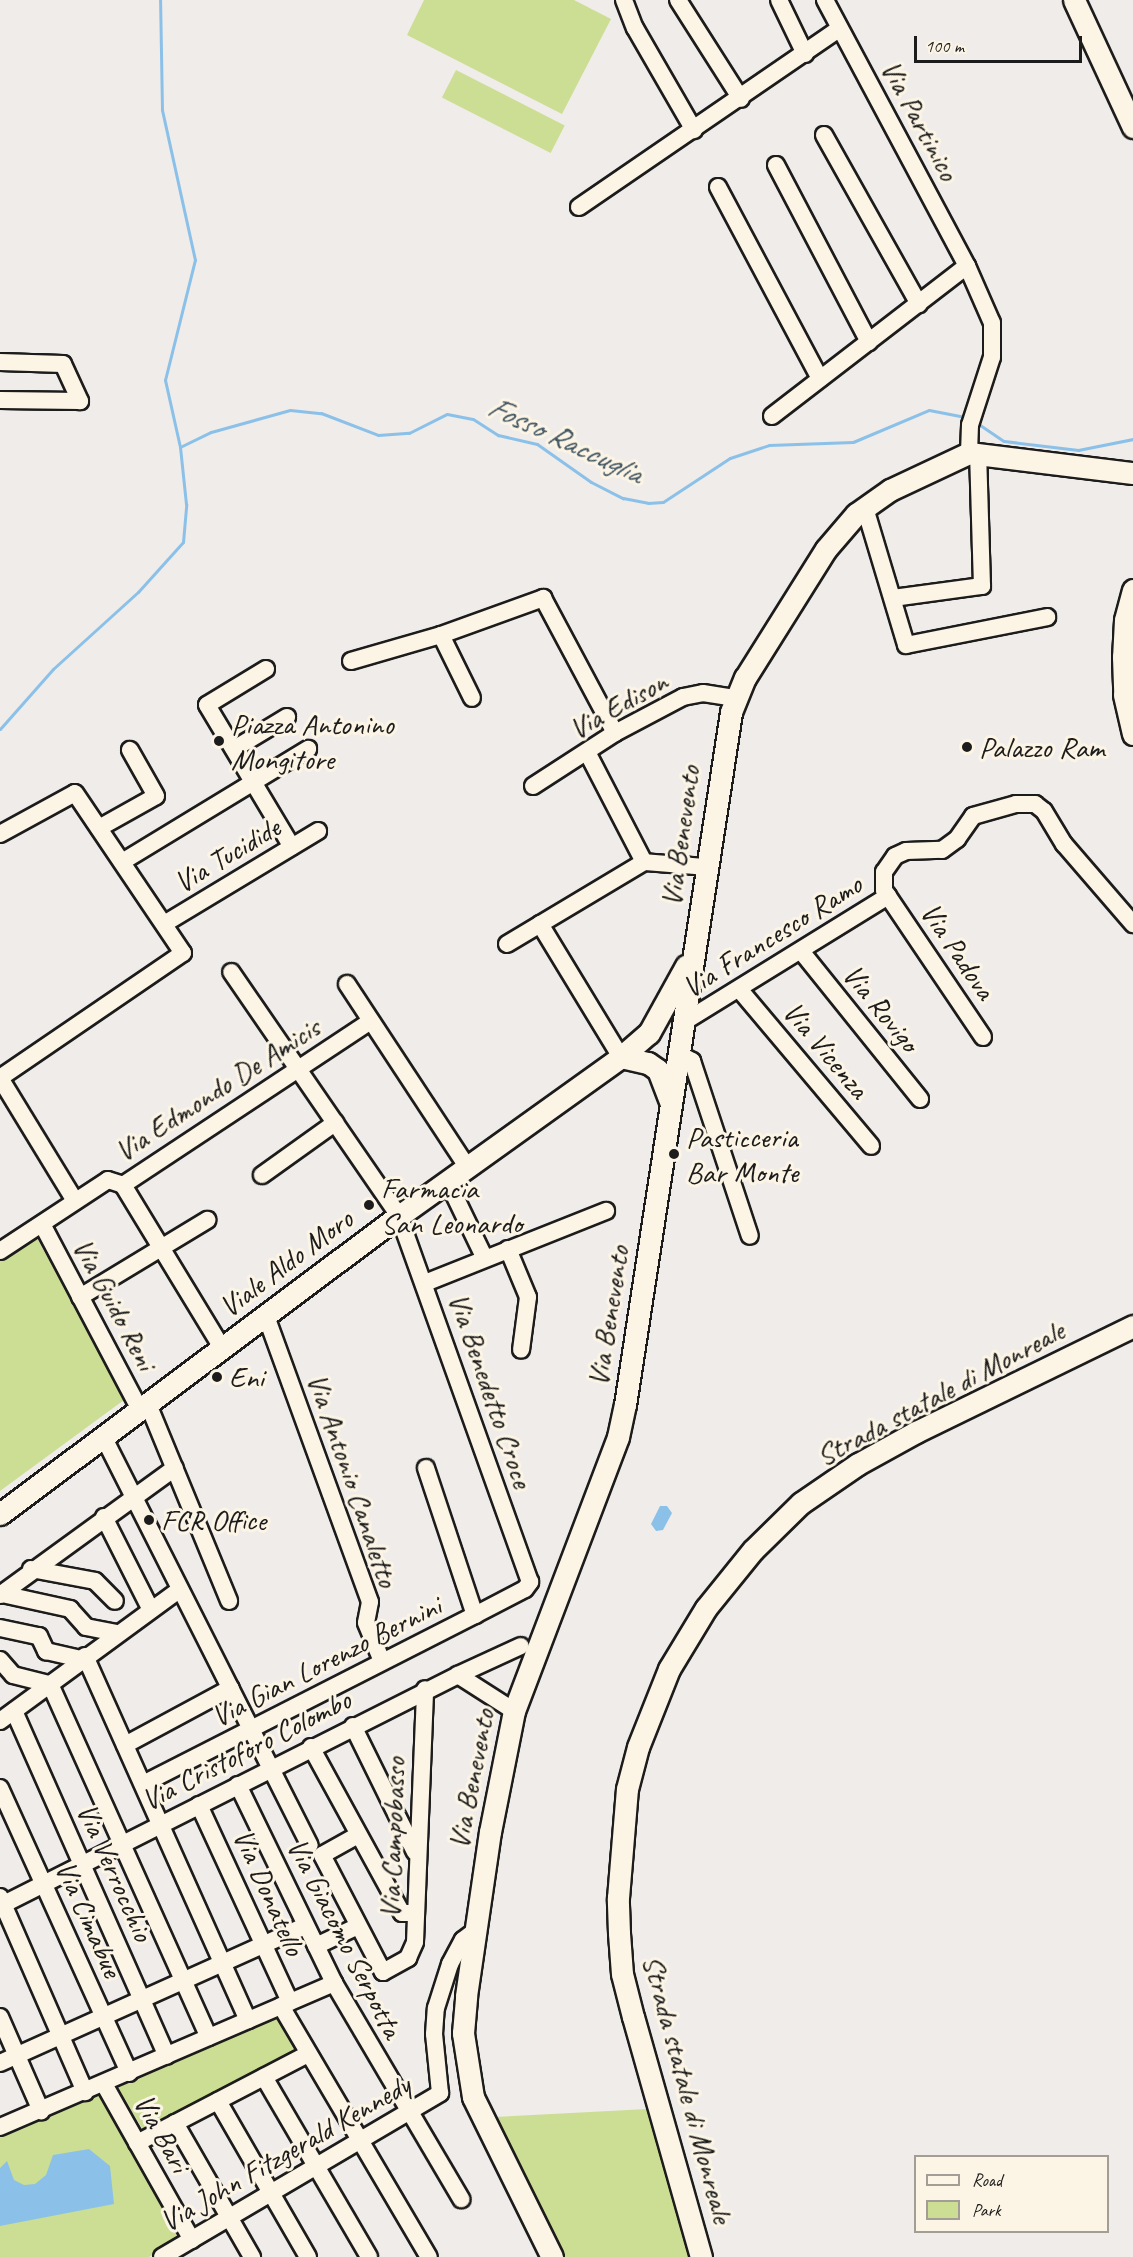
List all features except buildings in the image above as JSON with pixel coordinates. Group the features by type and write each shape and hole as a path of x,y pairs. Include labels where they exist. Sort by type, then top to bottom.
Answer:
{"main road":[{"path":"1074,0 1133,127"},
{"path":"973,453 1133,472"},
{"name":"Via Benevento","path":"552,2257 483,2120 466,2067 463,2024 475,1931 514,1711 618,1437 684,1022 725,730 736,698 826,549 865,508 890,490 973,453"},
{"path":"1133,590 1125,620 1123,657 1124,695 1133,734"},
{"name":"Viale Aldo Moro","path":"0,1515 399,1216 621,1057 649,1033 694,950"},
{"path":"649,1033 669,1042 679,1054"},
{"path":"649,1033 658,1070 671,1106"},
{"path":"621,1057 648,1063 658,1070"},
{"name":"Strada statale di Monreale","path":"701,2257 622,1974 619,1933 621,1844 627,1789 638,1747 669,1669 706,1608 753,1550 801,1503 858,1464 916,1432 1131,1327"}],"street":[{"path":"624,0 635,28 694,130"},
{"path":"678,0 741,99"},
{"path":"779,0 805,54"},
{"name":"Via Partinico","path":"825,0 968,266 992,323 992,357 971,420 982,586 893,598"},
{"path":"579,207 741,99 840,28"},
{"path":"824,135 919,304"},
{"path":"776,165 869,342"},
{"path":"718,187 820,380"},
{"path":"772,416 968,266"},
{"path":"0,362 63,364 80,402 0,400"},
{"path":"865,508 906,645 1047,617"},
{"path":"351,661 441,635 543,598 615,733"},
{"path":"441,635 472,698"},
{"path":"266,669 207,705 237,747 253,780 292,847"},
{"name":"Via Edison","path":"533,786 615,733 683,697 702,693 736,698"},
{"path":"237,747 287,717"},
{"path":"122,862 253,780 308,749"},
{"path":"99,828 156,796 130,750"},
{"path":"587,752 644,862"},
{"path":"0,834 75,793 183,953 0,1078 75,1201"},
{"path":"888,896 884,890 884,872 900,852 942,850 952,843 973,816 1031,803 1044,811 1064,844 1133,924"},
{"name":"Via Tucidide","path":"164,924 318,831"},
{"path":"507,944 644,862 706,867"},
{"name":"Via Francesco Ramo","path":"684,1022 888,896"},
{"name":"Via Padova","path":"888,896 983,1037"},
{"path":"540,924 621,1057"},
{"name":"Via Rovigo","path":"801,951 920,1099"},
{"name":"Via Benedetto Croce","path":"231,972 399,1216 425,1282 530,1582"},
{"path":"348,984 467,1167"},
{"name":"Via Vicenza","path":"739,989 872,1146"},
{"name":"Via Edmondo De Amicis","path":"0,1251 108,1180 123,1185 371,1021"},
{"path":"679,1054 693,1061 750,1236"},
{"path":"262,1175 335,1123"},
{"path":"448,1182 485,1258"},
{"path":"123,1185 222,1348"},
{"path":"425,1282 606,1211"},
{"path":"80,1297 207,1220"},
{"name":"Via Guido Reni","path":"42,1224 80,1297 144,1407 175,1468 229,1601"},
{"path":"508,1249 528,1297 522,1350"},
{"name":"Via Antonio Canaletto","path":"266,1316 370,1602 366,1623 382,1661"},
{"path":"104,1438 131,1497 356,1927 316,1946"},
{"path":"1,1594 31,1569 175,1468"},
{"path":"426,1468 475,1615"},
{"path":"104,1517 151,1610"},
{"path":"31,1569 95,1581 115,1601"},
{"name":"Via Gian Lorenzo Bernini","path":"143,1784 525,1589 530,1582"},
{"path":"7,1716 180,1590"},
{"path":"1,1594 70,1609 86,1627 118,1633"},
{"path":"0,1628 39,1635 46,1651 84,1658"},
{"name":"Via Cristoforo Colombo","path":"1,1902 82,1864 425,1689 521,1646"},
{"path":"84,1658 248,2020"},
{"path":"0,1660 13,1675 50,1684"},
{"path":"458,1674 514,1711"},
{"path":"50,1684 209,2037"},
{"path":"125,1745 231,1688"},
{"name":"Via Campobasso","path":"356,1927 383,1972 408,1958 415,1942 416,1853 425,1689"},
{"name":"Via Verrocchio","path":"7,1716 82,1864 167,2056"},
{"path":"353,1726 416,1853"},
{"path":"311,1748 402,1913 416,1913"},
{"name":"Via Giacomo Serpotta","path":"238,1785 334,1983 461,2199"},
{"name":"Via Cimabue","path":"0,1788 129,2073"},
{"name":"Via Donatello","path":"199,1804 263,1945 285,2004 308,2054 362,2141 429,2257"},
{"path":"316,1850 358,1835"},
{"path":"1,1902 85,2092"},
{"path":"0,2063 306,1926"},
{"name":"Via John Fitzgerald Kennedy","path":"162,2257 187,2248 440,2093 434,2034 436,2008 450,1964 463,1940 475,1931"},
{"path":"0,2126 41,2111 334,1983"},
{"path":"0,2017 41,2111"},
{"path":"136,2143 308,2054"},
{"path":"264,2077 369,2257"},
{"name":"Via Bari","path":"104,2084 136,2143 187,2248"},
{"path":"218,2101 308,2257"},
{"path":"175,2123 252,2257"}],"green space":[{"path":"424,0 574,0 611,19 562,114 407,35"},
{"path":"456,70 565,125 551,153 442,98"},
{"path":"36,1236 124,1400 0,1491 0,1261"},
{"path":"277,2016 295,2050 143,2130 117,2086"},
{"path":"97,2091 182,2238 149,2257 0,2257 0,2135"},
{"path":"648,2109 692,2257 563,2257 494,2117"}],"water":[{"path":"660,1506 667,1506 672,1513 663,1530 656,1531 651,1524"},
{"path":"89,2149 110,2166 114,2204 0,2226 0,2168 7,2161 14,2180 24,2185 35,2184 46,2175 53,2155"}],"waterway":[{"name":"Fosso Raccuglia","path":"0,729 53,669 138,592 183,542 186,504 180,447 165,380 195,260 162,110 160,0"},
{"name":"Fosso Raccuglia","path":"180,447 211,432 290,410 321,413 378,435 409,433 447,414 473,419 498,435 537,444 591,482 623,498 648,503 663,502 730,458 769,445 853,442 929,410 966,417"},
{"name":"Fosso Raccuglia","path":"977,423 1004,441 1078,450 1133,439"}],"place":[{"name":"Piazza Antonino Mongitore","path":"219,741"},
{"name":"Palazzo Ram","path":"967,747"},
{"name":"Pasticceria Bar Monte","path":"674,1154"},
{"name":"Farmacia San Leonardo","path":"369,1205"},
{"name":"Eni","path":"217,1377"},
{"name":"FCR Office","path":"149,1520"}]}
